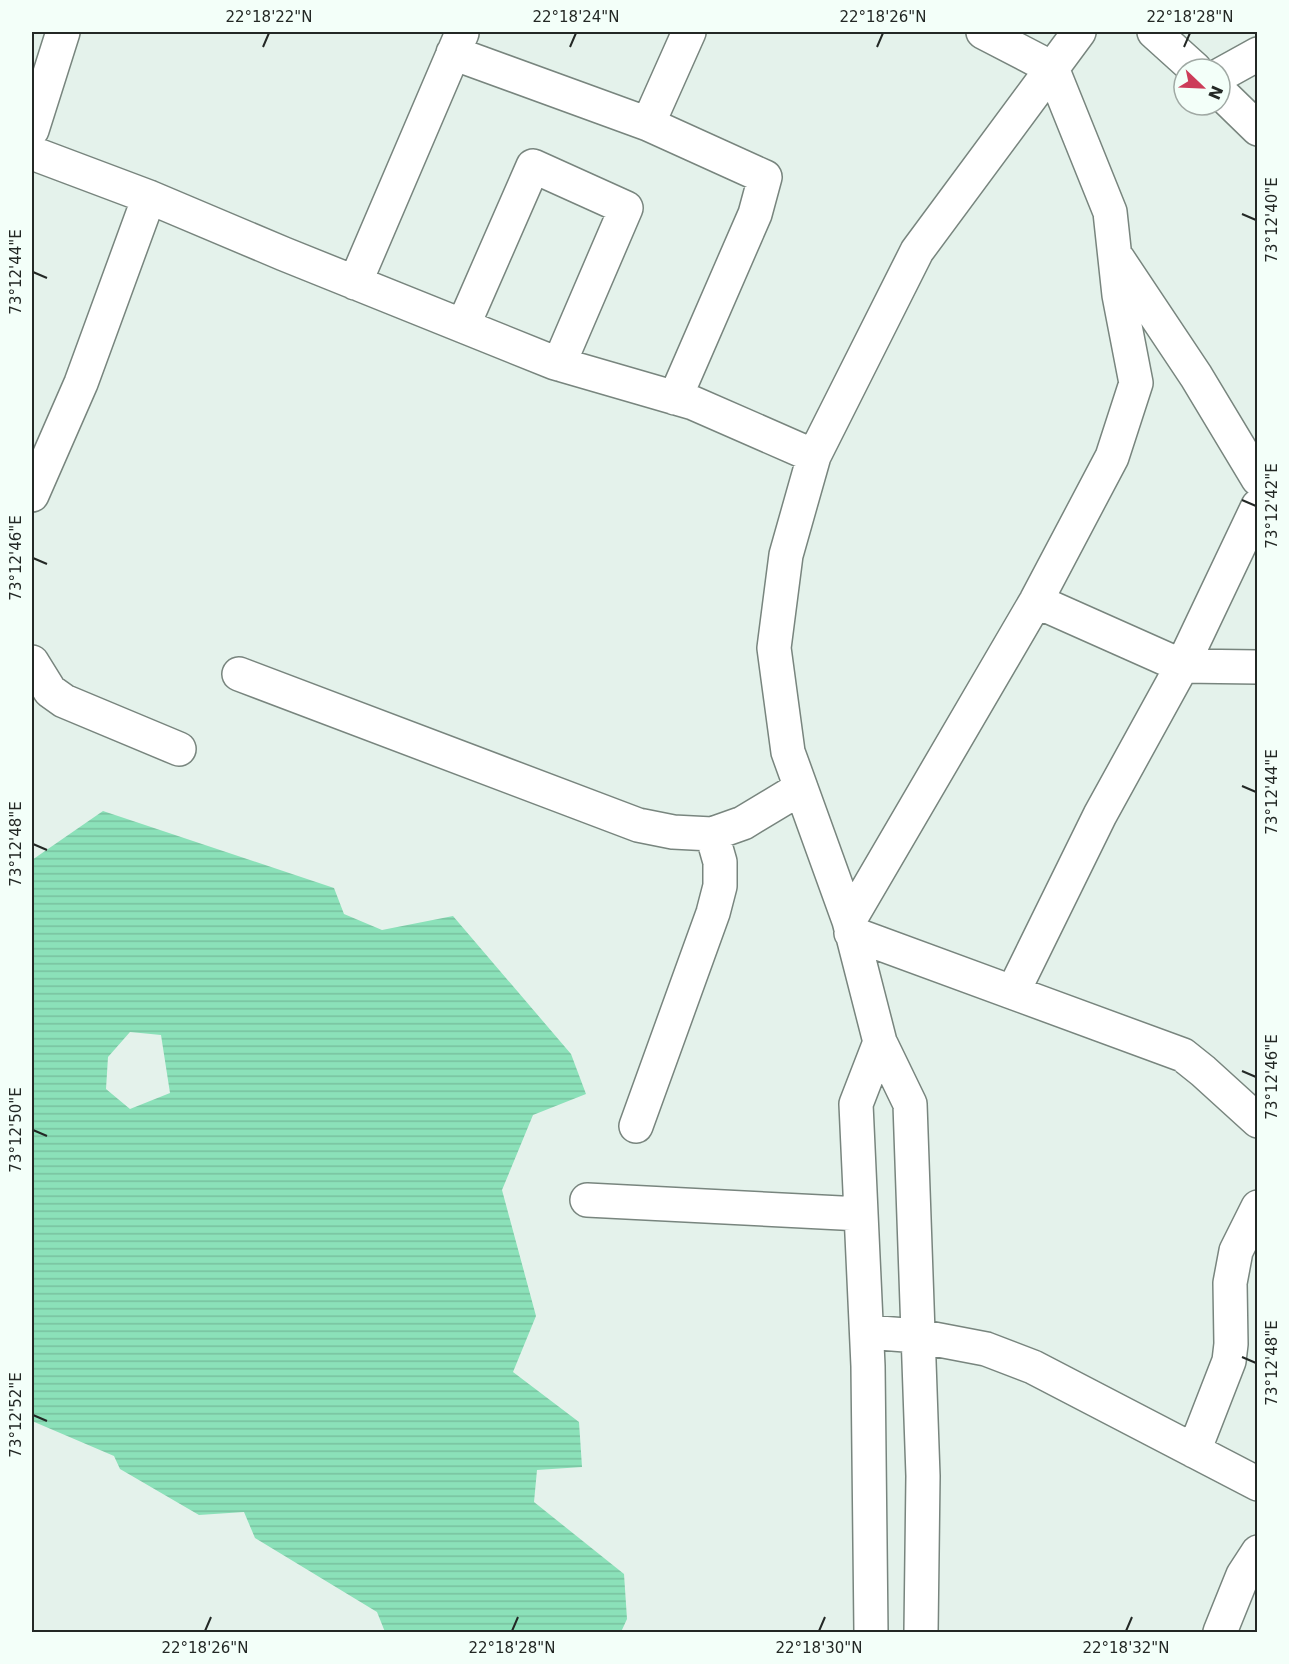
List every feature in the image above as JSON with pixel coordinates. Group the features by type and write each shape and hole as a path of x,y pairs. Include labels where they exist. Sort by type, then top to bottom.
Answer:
{"street":[{"path":"32,130 63,32"},
{"path":"648,123 688,32"},
{"path":"850,927 1036,601 1112,457 1136,383 1119,295 1110,212 1052,68 983,32"},
{"path":"921,1632 923,1476 910,1104 880,1042 850,927 788,752 774,648 786,555 814,456 916,251 1079,32"},
{"path":"1154,32 1182,57"},
{"path":"355,283 458,42 648,123 765,177 755,214 675,398"},
{"path":"1232,68 1257,54"},
{"path":"1232,104 1257,129"},
{"path":"32,153 149,197 355,283 559,364 693,403 814,456"},
{"path":"463,326 533,166 626,208 559,364"},
{"path":"32,495 81,382 149,197"},
{"path":"1115,255 1196,376 1257,479"},
{"path":"1013,992 1100,815 1182,666 1257,506"},
{"path":"1036,601 1182,666 1257,667"},
{"path":"32,662 50,691 64,701 179,749"},
{"path":"240,674 638,825 673,832 712,834 743,823 801,788"},
{"path":"636,1126 718,895 720,862 712,834"},
{"path":"850,927 1013,992 1183,1055 1257,1121"},
{"path":"871,1632 867,1332 856,1104 880,1042"},
{"path":"586,1200 861,1214"},
{"path":"1194,1451 1229,1361 1230,1283 1236,1251 1257,1207"},
{"path":"867,1332 918,1336 986,1349 1033,1367 1257,1484"},
{"path":"1220,1632 1243,1575 1257,1552"}],"shaded area":[{"path":"103,811 334,888 344,914 382,930 453,916 571,1054 586,1094 533,1115 502,1190 536,1316 513,1372 579,1422 582,1467 537,1470 534,1502 624,1574 627,1619 621,1632 385,1632 377,1612 255,1538 244,1512 199,1515 120,1469 114,1456 32,1421 32,860","holes":["130,1032 161,1035 170,1093 130,1109 106,1089 108,1057"]}]}
